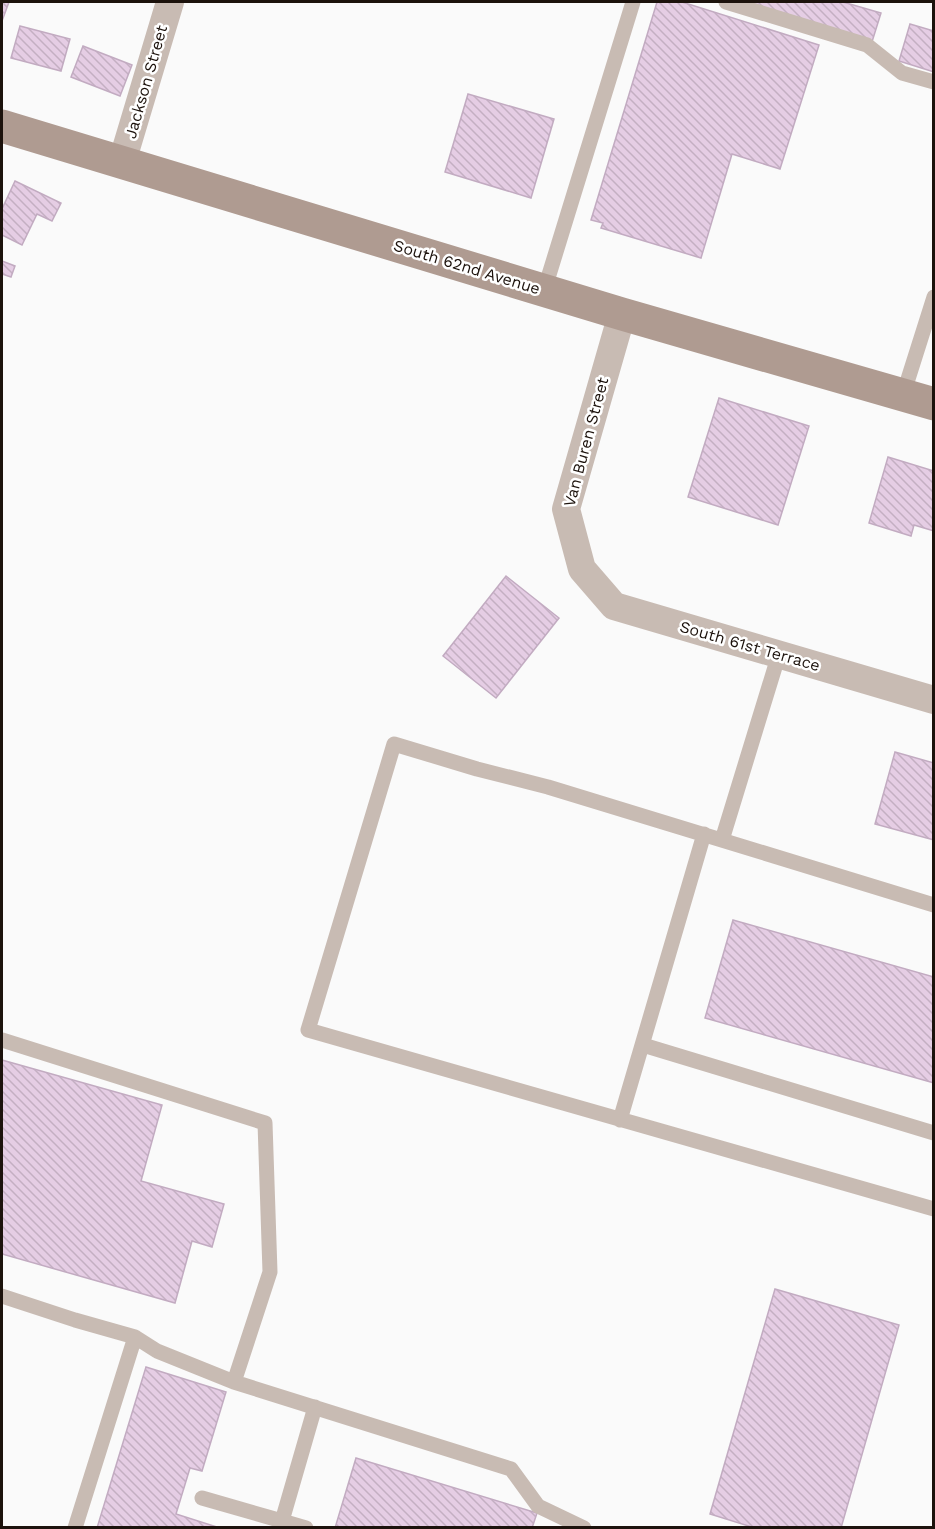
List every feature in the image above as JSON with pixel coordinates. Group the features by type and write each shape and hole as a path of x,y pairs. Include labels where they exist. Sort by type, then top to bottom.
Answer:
{"street":[{"name":"Jackson Street","path":"122,162 170,2"},
{"name":"South 62nd Avenue","path":"2,126 544,291 918,400"},
{"name":"Van Buren Street","path":"582,569 566,509 622,314"},
{"name":"South 61st Terrace","path":"582,569 614,606 933,700"}],"lane":[{"path":"544,291 633,2"},
{"path":"726,2 867,45 902,73 933,82"},
{"path":"918,400 933,297"},
{"path":"722,840 779,654"},
{"path":"933,905 548,787 394,744 308,1030 933,1209"},
{"path":"621,1120 704,834"},
{"path":"2,1041 265,1122 270,1272 234,1382"},
{"path":"643,1045 933,1133"},
{"path":"2,1296 135,1338 157,1351 234,1382 511,1469 538,1506 584,1527"},
{"path":"75,1527 135,1338"},
{"path":"282,1521 315,1407"},
{"path":"202,1498 306,1527"}],"building":[{"path":"2,2 9,2 2,21"},
{"path":"657,2 682,2 819,45 780,169 732,154 701,258 601,228 603,223 591,220"},
{"path":"747,2 843,2 881,13 871,45"},
{"path":"910,24 934,31 934,72 899,61"},
{"path":"20,26 70,39 61,71 11,58"},
{"path":"83,46 132,65 120,96 71,77"},
{"path":"468,94 554,119 531,198 445,172"},
{"path":"15,181 61,203 52,221 37,214 22,245 2,235 2,209"},
{"path":"2,261 15,266 11,277 2,274"},
{"path":"719,398 809,426 778,525 688,497"},
{"path":"888,457 934,471 934,531 914,525 911,536 869,523"},
{"path":"506,576 559,618 496,698 443,656"},
{"path":"895,752 934,763 934,840 875,824"},
{"path":"733,920 934,977 934,1083 705,1018"},
{"path":"2,1060 162,1105 141,1181 224,1204 212,1247 192,1241 175,1303 2,1254"},
{"path":"775,1289 899,1325 841,1528 755,1528 710,1514"},
{"path":"146,1367 226,1392 202,1471 190,1468 176,1514 220,1528 97,1528"},
{"path":"356,1458 537,1513 532,1528 335,1528"}]}
